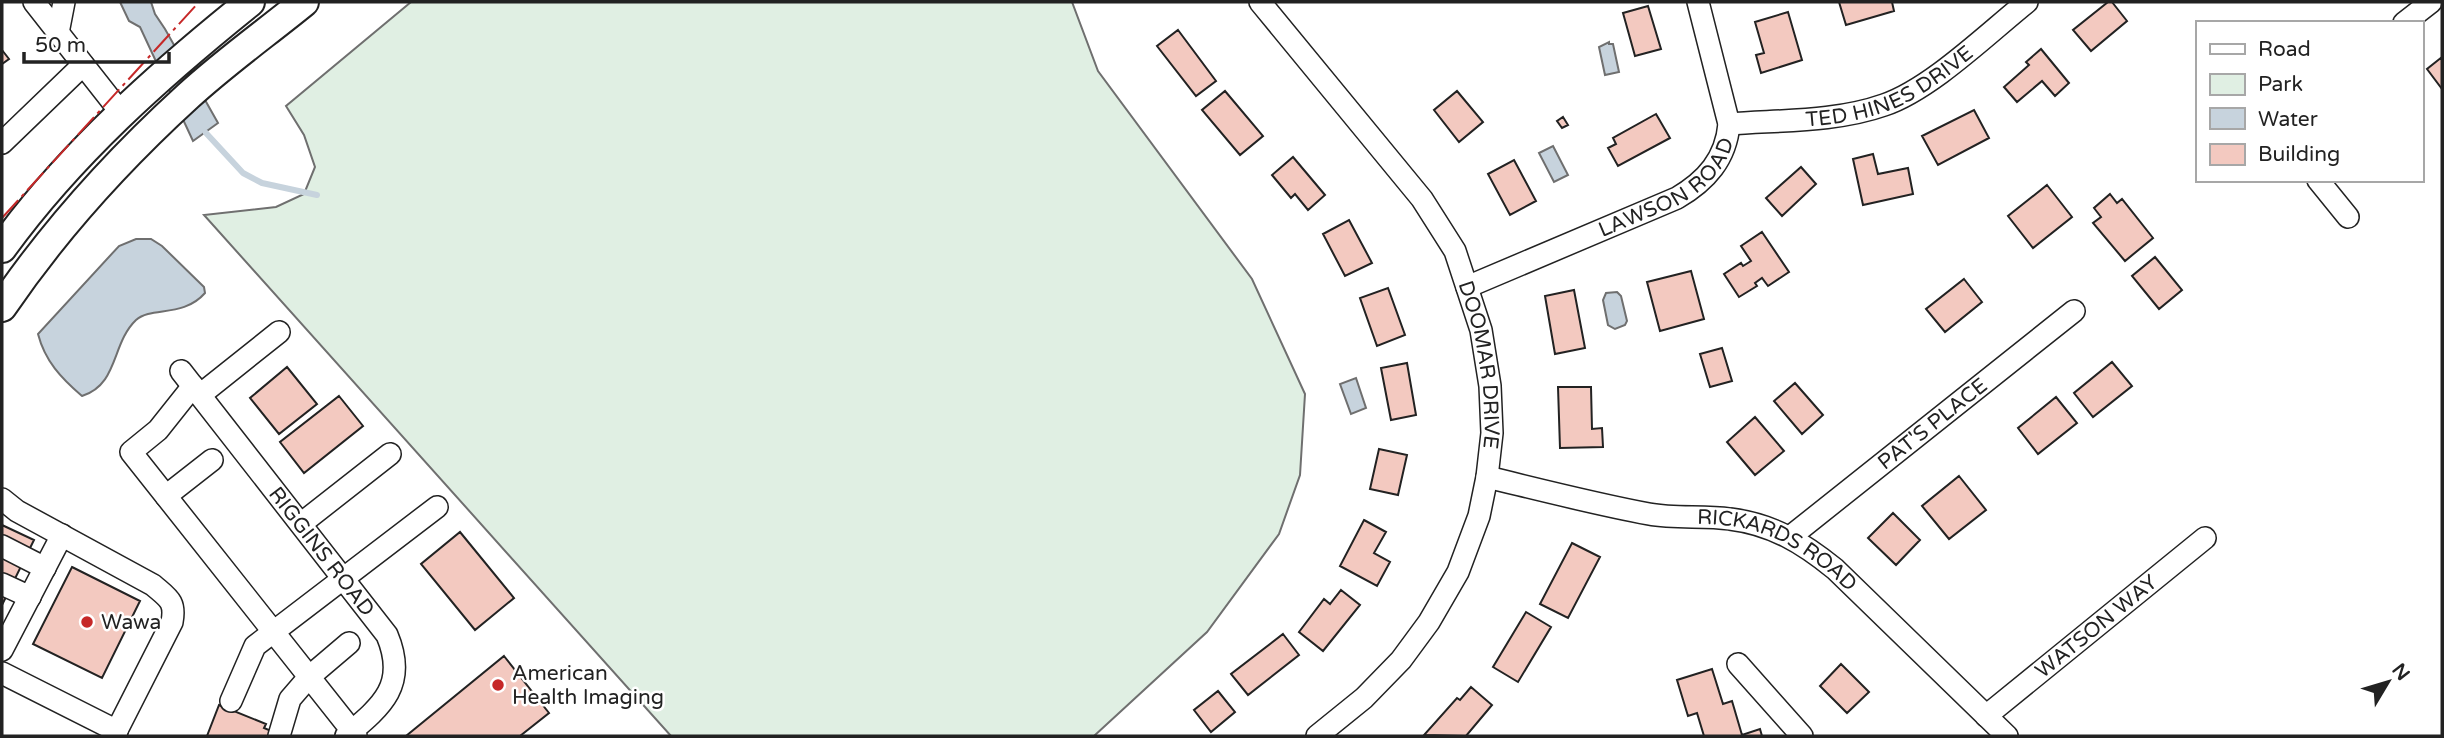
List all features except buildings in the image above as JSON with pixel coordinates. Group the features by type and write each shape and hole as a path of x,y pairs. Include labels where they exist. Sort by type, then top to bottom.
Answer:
{"main road":[{"path":"5,235 157,79 250,2"},
{"path":"2,307 25,272 115,166 190,94 304,2"},
{"path":"122,114 142,140"}],"street":[{"path":"34,2 122,114"},
{"path":"58,33 64,2"},
{"name":"DOOMAR DRIVE","path":"1260,2 1422,199 1455,251 1481,330 1490,386 1492,433 1487,477 1479,516 1458,572 1429,622 1401,660 1364,698 1317,736"},
{"name":"LAWSON ROAD","path":"1467,287 1677,198 1698,185 1712,170 1728,138 1729,124 1698,2"},
{"name":"TED HINES DRIVE","path":"1729,124 1845,115 1882,106 1905,96 1931,79 2027,2"},
{"path":"2407,21 2431,2"},
{"path":"2,143 83,65"},
{"path":"2320,182 2348,218"},
{"name":"PAT'S PLACE","path":"1790,537 2074,311"},
{"path":"279,332 191,384 158,430 131,452 309,677 351,735"},
{"name":"RIGGINS ROAD","path":"191,384 387,635 394,651 396,669 393,685 386,699 351,735"},
{"path":"302,523 390,454"},
{"path":"166,496 212,460"},
{"name":"RICKARDS ROAD","path":"1487,477 1653,515 1730,519 1768,527 1790,537 1808,547 1835,569 2007,736"},
{"path":"2,499 18,511 153,585 171,600 174,610 172,622 115,733 2,673"},
{"path":"232,701 255,646 437,508"},
{"path":"2,650 7,626 30,597 62,535"},
{"name":"WATSON WAY","path":"1986,716 2206,538"},
{"path":"2,547 45,568"},
{"path":"2,584 30,597"},
{"path":"279,736 290,699 309,677 349,643"},
{"path":"1738,664 1801,736"}],"green space":[{"path":"411,2 1072,2 1098,71 1252,279 1305,394 1300,475 1279,534 1207,632 1094,736 671,736 204,215 276,207 304,194 315,167 304,135 286,106"}],"water":[{"path":"120,2 151,2 155,14 218,123 193,141 140,27 129,21"},
{"path":"1609,42 1613,44 1619,72 1605,75 1599,47"},
{"path":"1553,146 1568,175 1554,182 1539,153"},
{"path":"136,239 151,239 162,246 204,287 205,293 187,306 150,313 136,320 122,340 103,382 82,396 55,368 45,353 38,334 119,246"},
{"path":"1617,292 1621,296 1627,321 1625,325 1615,329 1608,325 1603,300 1606,293"},
{"path":"1356,378 1366,408 1351,414 1340,384"}],"waterway":[{"path":"206,133 243,173 262,183 317,195"}],"power":[{"path":"2,218 199,2"}],"place":[{"name":"Wawa","path":"87,622"},
{"name":"American Health Imaging","path":"498,685"}]}
